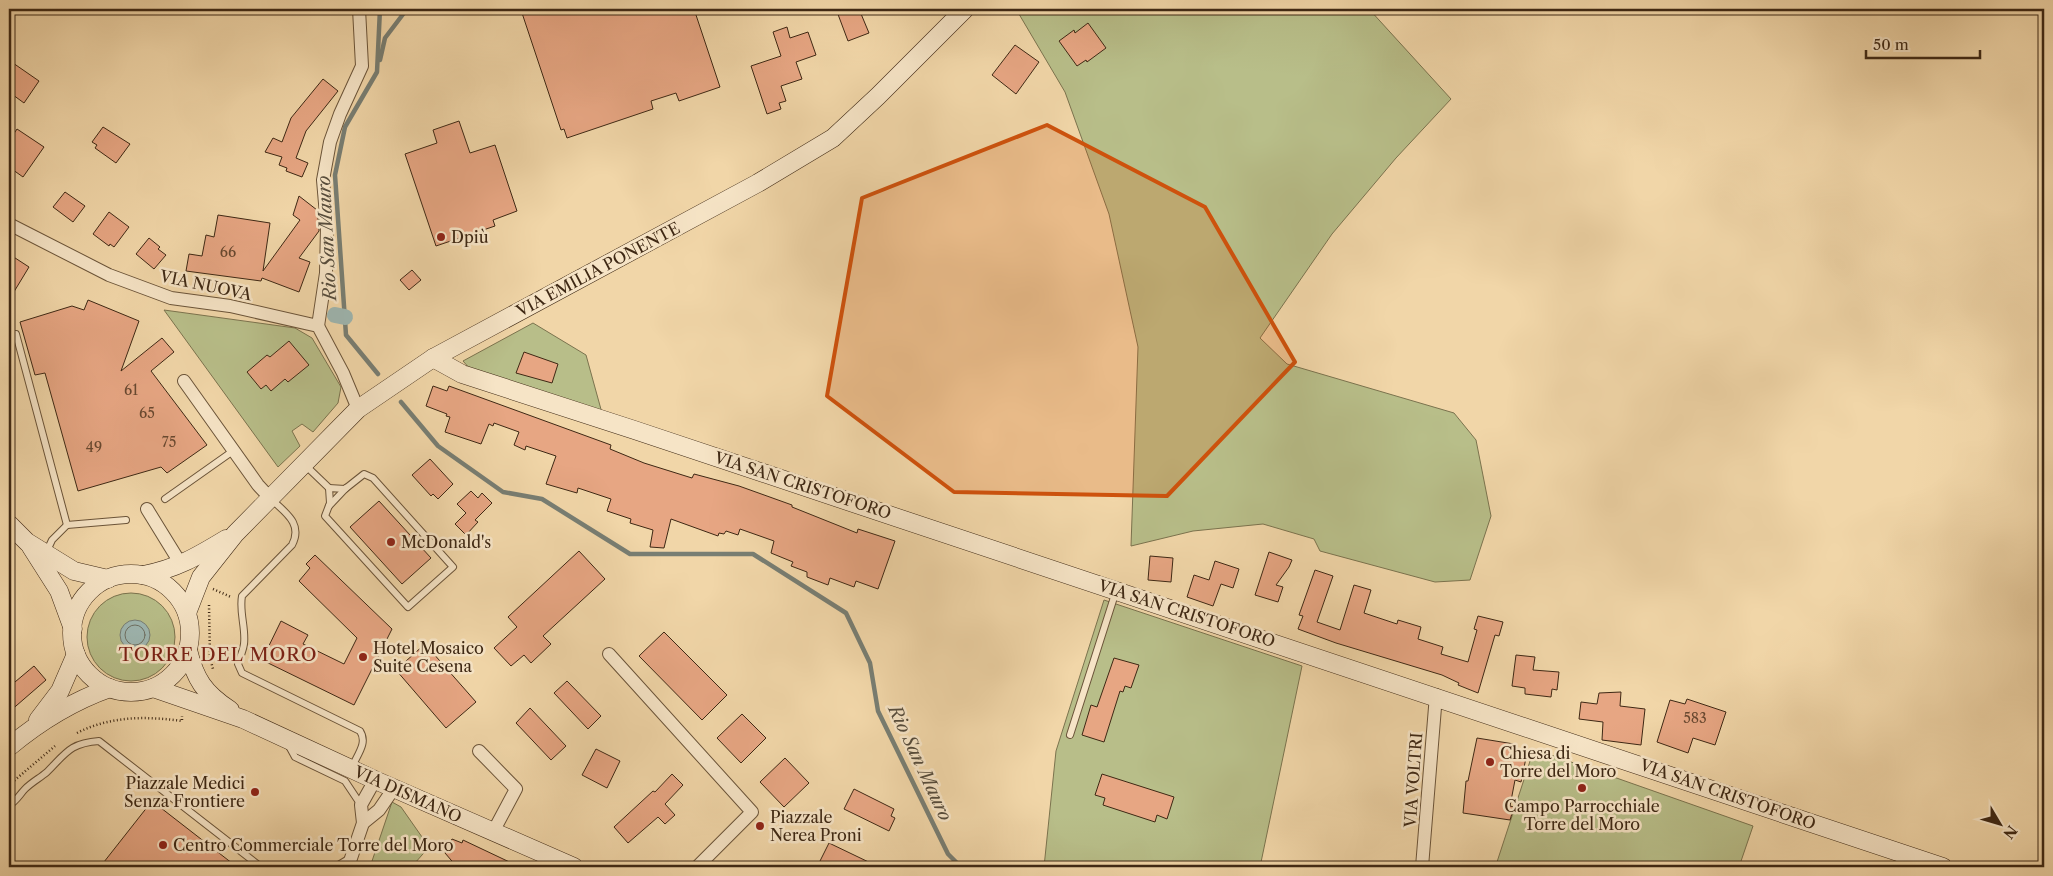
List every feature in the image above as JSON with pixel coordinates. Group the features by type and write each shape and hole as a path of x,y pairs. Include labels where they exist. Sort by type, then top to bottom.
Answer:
{"main road":[{"name":"VIA EMILIA PONENTE","path":"187,613 201,577 235,534 358,409 402,377 433,358 758,183 819,147 832,138 878,96 965,9"},
{"name":"VIA SAN CRISTOFORO","path":"433,358 462,374 1436,695 1943,867"},
{"path":"9,524 28,542 74,571 108,579"},
{"name":"VIA EMILIA PONENTE","path":"143,575 165,571 184,564 235,534"},
{"path":"28,542 59,590 73,629 76,654 84,669 96,680 110,688 132,692 153,688 165,682 175,673 188,650 190,631 187,613 180,600 170,589 157,580 143,575 126,575 108,579 95,587 84,599 76,613 73,629"},
{"name":"VIA DISMANO","path":"188,650 193,672 204,688 218,702 243,718"},
{"path":"9,747 28,731 48,708 60,691 76,654"},
{"path":"28,731 74,704 110,688"},
{"name":"VIA DISMANO","path":"153,688 243,718 375,780 574,867"}],"street":[{"path":"358,409 343,372 318,326 326,264 327,227 323,180 330,142 340,114 362,66 359,9"},
{"name":"VIA NUOVA","path":"9,224 109,275 171,298 230,306 318,326"},
{"path":"184,380 233,451 271,499"},
{"path":"147,509 179,561"},
{"path":"609,654 752,812 697,867"},
{"name":"VIA VOLTRI","path":"1422,867 1436,695"},
{"path":"479,751 516,789 493,832"},
{"path":"349,862 363,823 362,805 375,780"},
{"path":"363,823 379,810 394,788"}],"lane":[{"path":"16,334 67,525"},
{"path":"165,499 233,451"},
{"path":"304,464 329,488 330,503 327,507 325,516 328,521 408,607 453,567 370,476 361,475 327,507"},
{"path":"329,488 347,488"},
{"path":"271,499 295,524 296,536 292,545 242,596 244,644 238,664 242,673 360,731 364,736 364,742 351,768"},
{"path":"46,554 52,540 67,525 126,520"},
{"path":"1070,735 1117,590"},
{"path":"285,738 295,757 345,781 362,805"},
{"path":"9,805 46,772 56,760 72,748 83,742 99,741 261,867"},
{"path":"335,867 349,862"}],"path":[{"path":"209,593 209,587 241,601"},
{"path":"208,598 210,658 214,674"}],"highlighted area":[{"path":"1047,125 1205,207 1295,362 1167,496 954,492 827,396 862,198"}],"green space":[{"path":"1016,9 1369,9 1451,99 1396,158 1332,234 1260,338 1287,364 1454,413 1476,440 1491,516 1470,580 1435,582 1320,551 1314,539 1263,524 1193,531 1131,546 1138,347 1109,214 1065,92"},
{"path":"164,310 295,328 312,338 341,387 338,403 313,432 302,424 292,431 300,446 278,467"},
{"path":"533,323 586,355 602,413 471,370 463,361"},
{"path":"122,593 140,593 156,600 168,612 175,628 175,646 168,662 156,674 140,681 122,681 106,674 94,662 87,646 87,628 94,612 106,600"},
{"path":"1104,600 1302,666 1260,867 1044,867 1056,751"},
{"name":"Campo Parrocchiale Torre del Moro","path":"1534,749 1753,826 1739,867 1502,867 1496,865"},
{"path":"392,802 401,807 429,847 415,863 423,867 370,867"}],"water":[{"path":"135,620 146,624 150,635 146,646 135,650 124,646 120,635 124,624"}],"building":[{"path":"534,9 694,9 720,87 679,101 676,93 651,101 653,109 567,138 564,129 561,130 522,13"},
{"path":"836,9 859,9 869,33 848,41"},
{"path":"1088,23 1106,48 1087,62 1086,60 1077,66 1059,41 1074,30 1075,33"},
{"path":"787,27 790,38 808,32 816,55 796,62 802,79 781,86 786,101 779,103 781,109 767,114 751,66 781,56 773,32"},
{"path":"1015,45 1039,62 1016,94 992,75"},
{"path":"13,63 39,81 24,103 9,92 9,69"},
{"path":"323,79 338,91 306,131 296,158 308,163 302,177 286,171 287,168 279,165 282,157 265,152 273,138 282,142 291,118"},
{"path":"459,121 470,153 495,145 517,211 493,220 495,226 436,246 405,154 437,143 433,130"},
{"path":"103,127 130,144 116,163 95,148 97,145 92,142"},
{"path":"17,129 44,147 23,177 9,167 9,141"},
{"path":"65,192 85,206 73,222 53,207"},
{"path":"299,196 317,210 319,231 299,258 310,262 299,292 262,278 261,281 186,271 189,254 202,256 206,235 214,237 218,215 270,223 263,271 300,220 293,215"},
{"path":"109,212 129,227 114,247 110,244 109,246 93,234"},
{"path":"149,238 166,255 154,269 136,254"},
{"path":"9,254 29,267 9,300"},
{"path":"412,270 421,280 409,290 400,280"},
{"path":"88,300 139,321 121,371 162,338 174,352 151,371 207,445 167,473 161,467 78,491 45,373 35,375 20,322 72,306 84,310"},
{"path":"289,341 309,365 288,382 285,379 271,391 266,385 261,389 247,372 267,355 270,357"},
{"path":"524,352 558,364 552,383 516,373"},
{"path":"433,386 447,391 449,386 611,445 610,449 644,463 692,478 694,474 739,486 792,505 792,507 857,533 858,529 895,541 878,589 856,581 854,587 830,578 828,585 807,577 807,572 791,566 793,562 771,553 774,541 740,529 738,535 726,531 724,534 719,533 718,536 671,519 664,548 650,547 653,530 630,523 631,519 607,511 611,499 578,488 577,493 546,484 556,456 526,446 525,450 514,445 519,432 494,423 493,426 489,424 481,444 445,432 450,417 426,406"},
{"path":"430,459 453,484 438,499 433,494 431,496 412,475"},
{"path":"471,491 478,498 482,493 492,503 475,520 478,522 466,535 455,524 466,513 457,504"},
{"name":"McDonald's","path":"379,501 431,558 402,584 350,527"},
{"path":"579,551 605,579 543,636 551,644 531,663 524,655 511,666 494,648 517,627 508,617"},
{"path":"1269,552 1292,560 1276,585 1283,587 1278,602 1255,595"},
{"path":"315,555 392,629 354,705 262,660 281,621 308,635 303,644 344,664 357,638 299,581 310,568 306,564"},
{"path":"1150,556 1173,558 1171,582 1148,580"},
{"path":"1215,561 1239,569 1233,588 1221,584 1213,606 1187,597 1194,575 1209,580"},
{"path":"1315,570 1333,576 1317,622 1340,630 1354,585 1371,590 1364,613 1397,624 1398,620 1421,627 1418,639 1443,647 1441,654 1468,662 1477,630 1474,629 1478,616 1503,622 1499,636 1495,635 1478,693 1458,685 1459,683 1442,675 1336,643 1298,629 1303,616 1299,615"},
{"path":"664,632 727,695 702,720 639,656"},
{"path":"425,644 476,702 446,728 396,670"},
{"path":"1516,655 1535,657 1533,670 1559,672 1557,690 1552,689 1551,697 1525,694 1525,688 1512,686"},
{"path":"1114,658 1139,665 1131,688 1125,686 1123,692 1120,691 1104,742 1082,735 1091,705 1097,707"},
{"path":"34,666 46,680 9,712 9,687"},
{"path":"567,681 601,716 588,729 554,693"},
{"path":"1621,692 1620,706 1645,709 1641,745 1602,740 1603,722 1579,719 1581,702 1597,704 1599,693"},
{"path":"1687,699 1726,712 1715,745 1693,738 1688,753 1657,742 1670,700 1685,704"},
{"path":"530,708 566,746 551,760 516,723"},
{"path":"742,714 766,738 741,763 717,738"},
{"path":"1477,738 1514,744 1513,750 1527,753 1521,782 1515,780 1510,806 1514,807 1510,820 1463,813 1466,781 1468,781"},
{"path":"596,749 620,761 607,788 582,775"},
{"path":"785,758 809,783 784,807 760,782"},
{"path":"672,774 683,785 665,804 675,815 665,824 658,817 628,843 614,827 653,791 655,792"},
{"path":"1102,774 1174,797 1167,819 1157,815 1155,822 1103,805 1105,798 1095,795"},
{"path":"854,789 894,809 891,816 895,818 889,831 844,809"},
{"name":"Centro Commerciale Torre del Moro","path":"152,801 237,867 100,867"},
{"path":"452,839 462,843 463,840 520,867 457,867 445,853"},
{"path":"829,843 879,867 817,867"}],"waterway":[{"name":"Rio San Mauro","path":"378,374 346,335 335,175 345,127 377,72 380,9"},
{"path":"380,60 385,38 407,9"},
{"path":"335,315 345,317"},
{"name":"Rio San Mauro","path":"401,402 438,446 503,492 542,499 630,554 753,554 846,613 870,663 878,711 948,854 961,867"}],"place":[{"name":"Dpiù","path":"441,237"},
{"name":"McDonald's","path":"391,542"},
{"name":"Hotel Mosaico Suite Cesena","path":"363,657"},
{"name":"Chiesa di Torre del Moro","path":"1490,762"},
{"name":"Campo Parrocchiale Torre del Moro","path":"1582,788"},
{"name":"Piazzale Medici Senza Frontiere","path":"255,792"},
{"name":"Piazzale Nerea Proni","path":"760,826"},
{"name":"Centro Commerciale Torre del Moro","path":"163,845"}],"district":[{"name":"TORRE DEL MORO","path":"218,654"}]}
